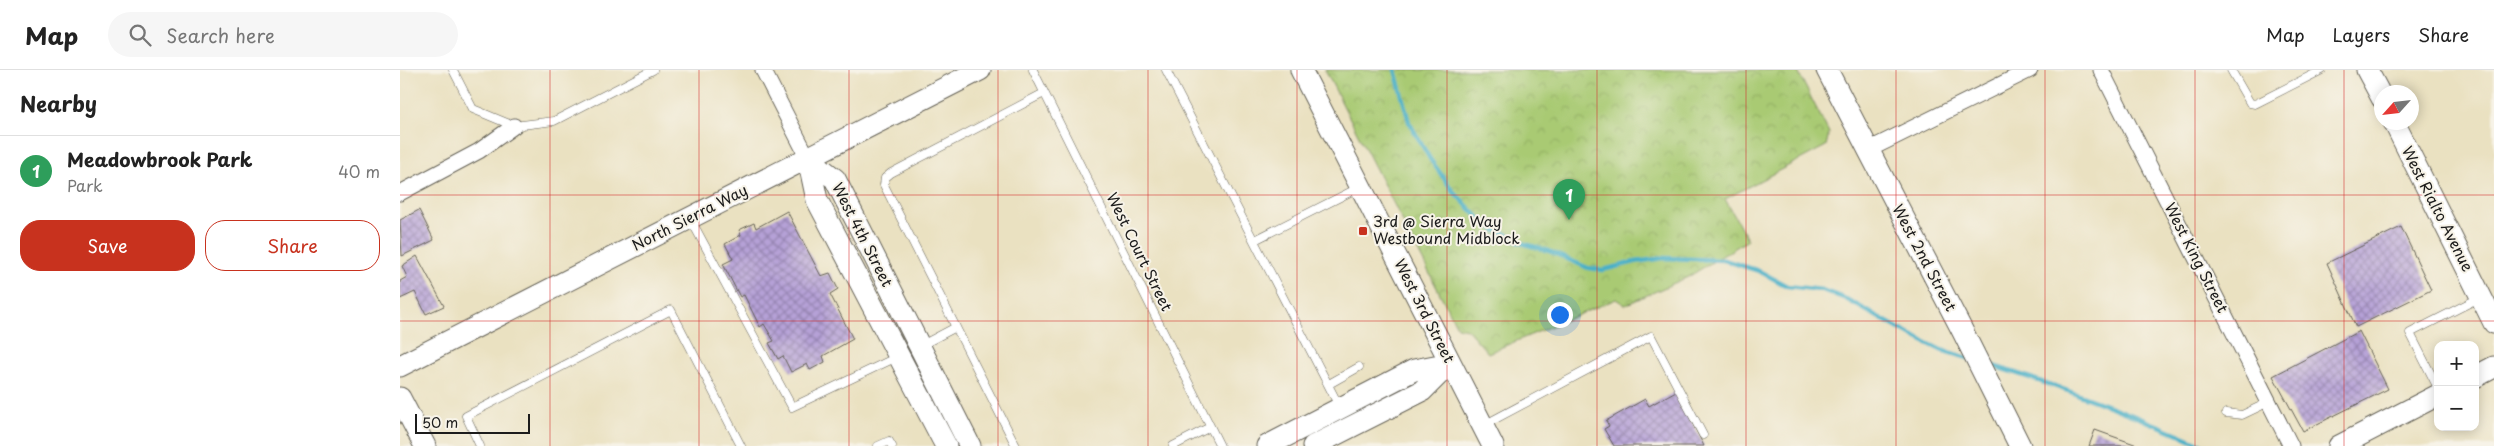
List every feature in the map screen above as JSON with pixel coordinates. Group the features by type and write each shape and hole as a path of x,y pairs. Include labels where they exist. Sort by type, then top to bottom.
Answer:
{"street":[{"path":"762,70 808,158"},
{"name":"North Sierra Way","path":"400,366 980,70"},
{"name":"West 3rd Street","path":"1300,70 1361,186 1492,446"},
{"name":"West 2nd Street","path":"1827,70 2020,446"},
{"name":"West King Street","path":"2101,70 2291,446"},
{"path":"2368,70 2376,85"},
{"path":"1868,150 2026,71"},
{"path":"400,193 480,151 514,126"},
{"name":"West Rialto Avenue","path":"2398,130 2494,323"},
{"name":"West 4th Street","path":"808,158 835,179 970,446"},
{"name":"West 4th Street","path":"808,158 817,200 946,446"},
{"path":"1267,446 1422,390 1450,363"},
{"path":"2479,375 2494,367"},
{"path":"400,398 425,446"},
{"path":"2338,446 2434,398"},
{"path":"1313,446 1345,417"}],"lane":[{"path":"453,70 474,109 514,126 554,121 653,70"},
{"name":"West Court Street","path":"1033,70 1220,446"},
{"path":"1166,70 1345,417"},
{"path":"2231,70 2243,94 2250,103 2256,104 2322,70"},
{"path":"1016,446 884,185 885,178 891,173 1044,93"},
{"path":"1255,240 1361,186"},
{"path":"690,218 792,407 899,356"},
{"path":"2437,386 2410,333 2481,297"},
{"path":"480,446 466,416 671,310 741,446"},
{"path":"919,346 956,327"},
{"path":"1482,426 1651,336 1703,435"},
{"path":"1328,384 1359,367"},
{"path":"2226,413 2242,415 2268,402"},
{"path":"1173,446 1210,426"},
{"path":"878,446 889,441 892,446"}],"green space":[{"path":"1325,70 1797,70 1829,133 1826,146 1725,199 1748,240 1688,277 1625,305 1616,299 1488,353 1467,329 1457,327"}],"building":[{"path":"419,210 434,240 402,256 400,220"},
{"path":"787,211 821,276 830,273 838,289 830,294 853,339 823,356 825,362 810,370 807,364 791,372 783,356 778,359 769,343 774,341 764,324 760,327 744,295 740,297 723,264 733,259 725,244 741,235 739,230 754,223 756,228"},
{"path":"2401,227 2431,290 2356,327 2327,263"},
{"path":"417,256 444,306 426,314 415,292 400,299 400,281 407,277 402,266"},
{"path":"2359,331 2388,389 2303,431 2273,376"},
{"path":"1676,391 1704,446 1614,446 1604,429 1609,426 1606,421 1645,399 1649,406"},
{"path":"2095,430 2140,446 2089,446"}],"waterway":[{"path":"1395,70 1409,122 1430,159 1453,191 1476,215 1496,231 1505,233 1518,242 1549,251 1588,268 1603,270 1635,262 1664,258 1724,260 1759,271 1787,286 1822,290 1846,299 1941,350 1968,358"},
{"path":"1987,364 2097,402 2206,446"}],"place":[{"name":"Meadowbrook Park","path":"1569,220"},
{"name":"3rd @ Sierra Way Westbound Midblock","path":"1363,231"}]}
